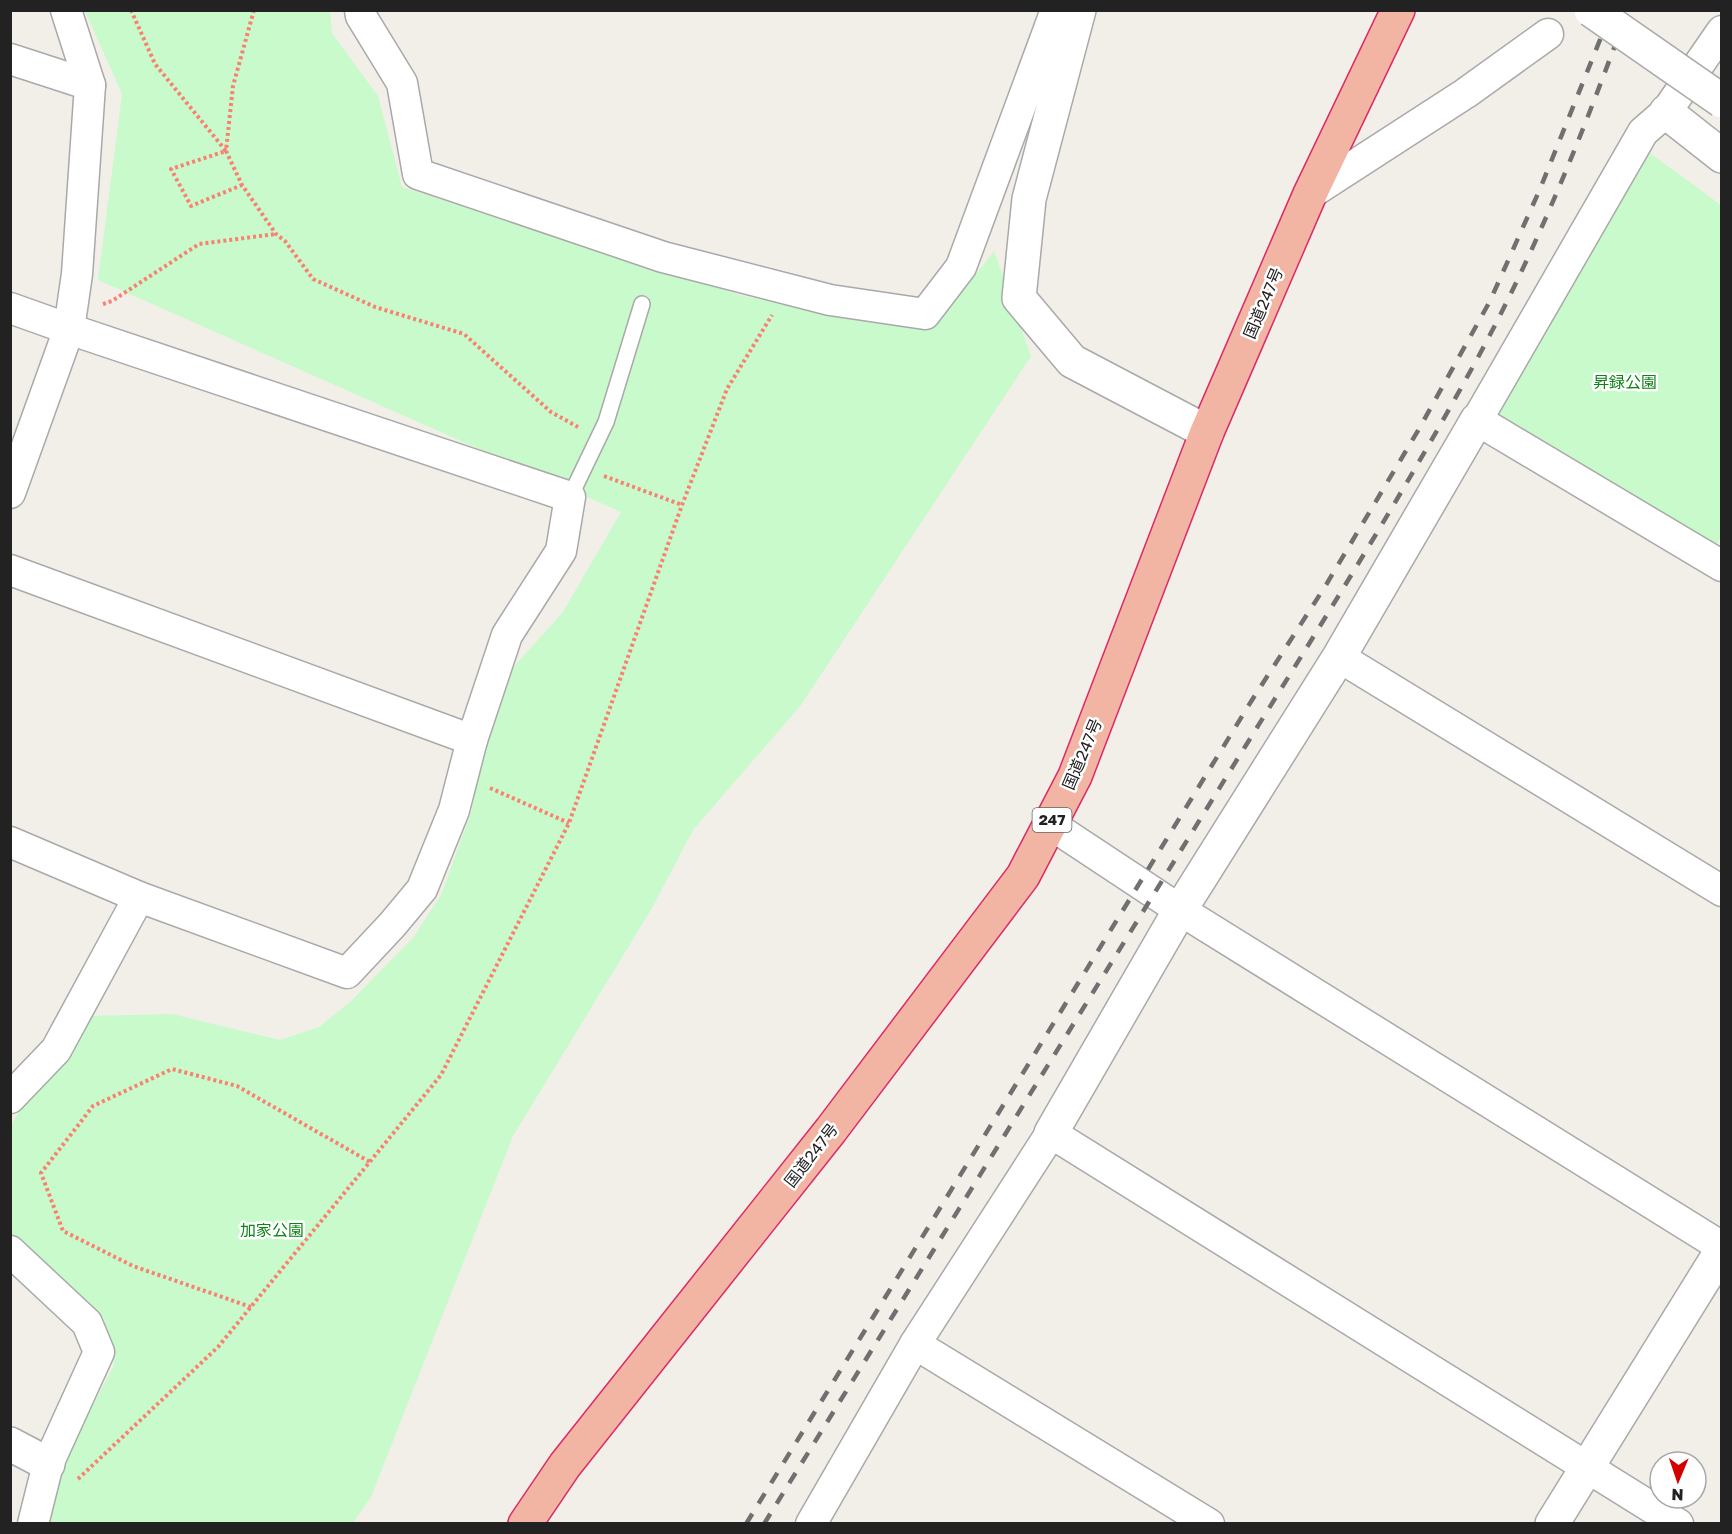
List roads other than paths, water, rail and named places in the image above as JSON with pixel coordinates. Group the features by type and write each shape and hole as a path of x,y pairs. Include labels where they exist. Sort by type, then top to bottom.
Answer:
{"highway":[{"name":"国道247号","path":"525,1524 565,1465 831,1130 1023,876 1075,776 1207,432 1310,194 1398,10"}],"street":[{"path":"10,493 70,321 77,274 90,85 66,10"},
{"path":"360,10 402,83 418,174 663,257 830,300 925,314 962,267 1056,10"},
{"path":"1079,10 1029,199 1019,298 1072,361 1207,432"},
{"path":"1591,10 1722,101"},
{"path":"811,1524 915,1344 1051,1133 1180,910 1339,657 1643,132 1666,112 1722,31"},
{"path":"1310,194 1466,93 1548,34"},
{"path":"10,59 90,85"},
{"path":"1666,112 1722,156"},
{"path":"10,308 70,321 570,497 561,551 507,635 472,740 454,810 422,889 347,973 139,897 10,842"},
{"path":"1477,420 1721,565"},
{"path":"10,570 472,740"},
{"path":"1339,657 1722,891"},
{"path":"1050,824 1180,910 1722,1249 1552,1524"},
{"path":"10,1098 56,1050 139,897"},
{"path":"1051,1133 1678,1524"},
{"path":"10,1251 87,1323 99,1352 60,1474 33,1524"},
{"path":"915,1344 1209,1524"},
{"path":"10,1444 60,1474"}],"lane":[{"path":"570,497 606,422 642,304"}],"railway":[{"path":"746,1524 1252,700 1326,585 1419,429 1490,301 1540,189 1612,10"},
{"path":"764,1524 1344,587 1436,432 1513,290 1555,198 1628,10"}],"park label":[{"name":"昇録公園","path":"1625,382"},
{"name":"加家公園","path":"272,1230"}]}
